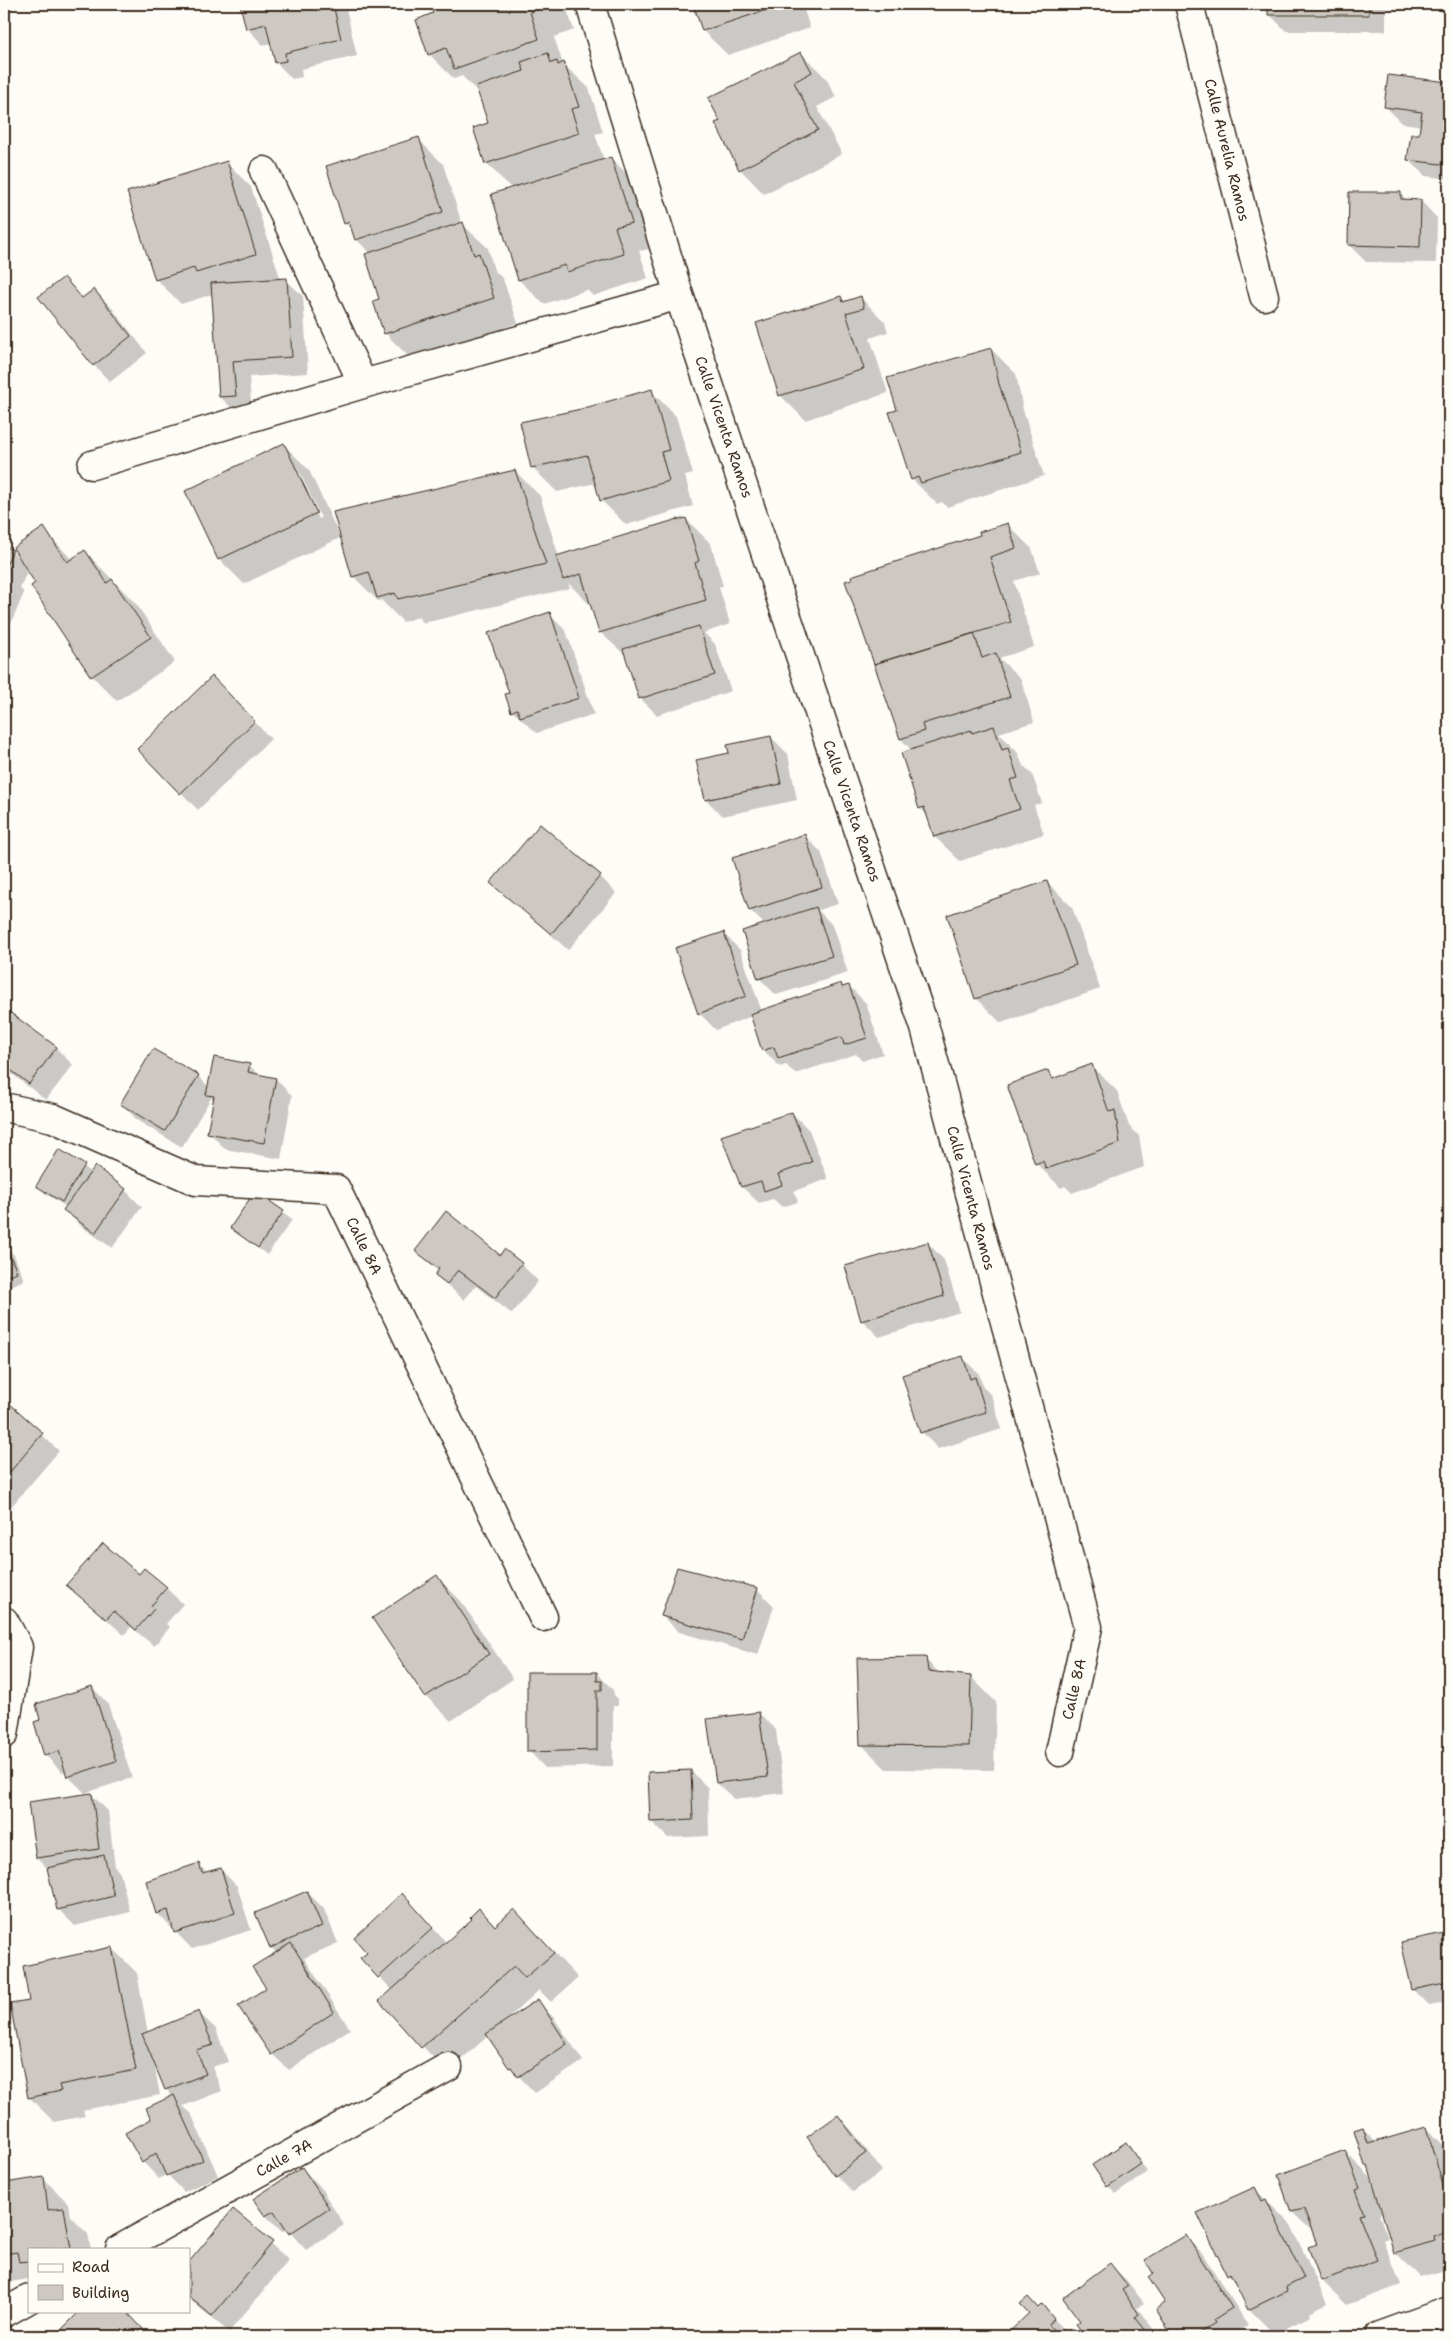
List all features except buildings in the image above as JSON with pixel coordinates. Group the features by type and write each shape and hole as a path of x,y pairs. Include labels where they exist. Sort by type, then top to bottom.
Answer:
{"street":[{"name":"Calle Vicenta Ramos","path":"590,4 679,295 925,1028 1088,1627"},
{"name":"Calle Aurelia Ramos","path":"1189,4 1264,296"},
{"path":"264,171 363,384"},
{"path":"92,465 363,384 679,295"},
{"name":"Calle 8A","path":"4,1107 53,1118 196,1180 336,1188 543,1616"},
{"path":"4,1621 18,1647 4,1734"},
{"name":"Calle 8A","path":"1060,1752 1088,1627"},
{"name":"Calle 7A","path":"122,2248 448,2068"},
{"path":"4,2313 28,2300"},
{"path":"1380,2336 1449,2311"}]}
